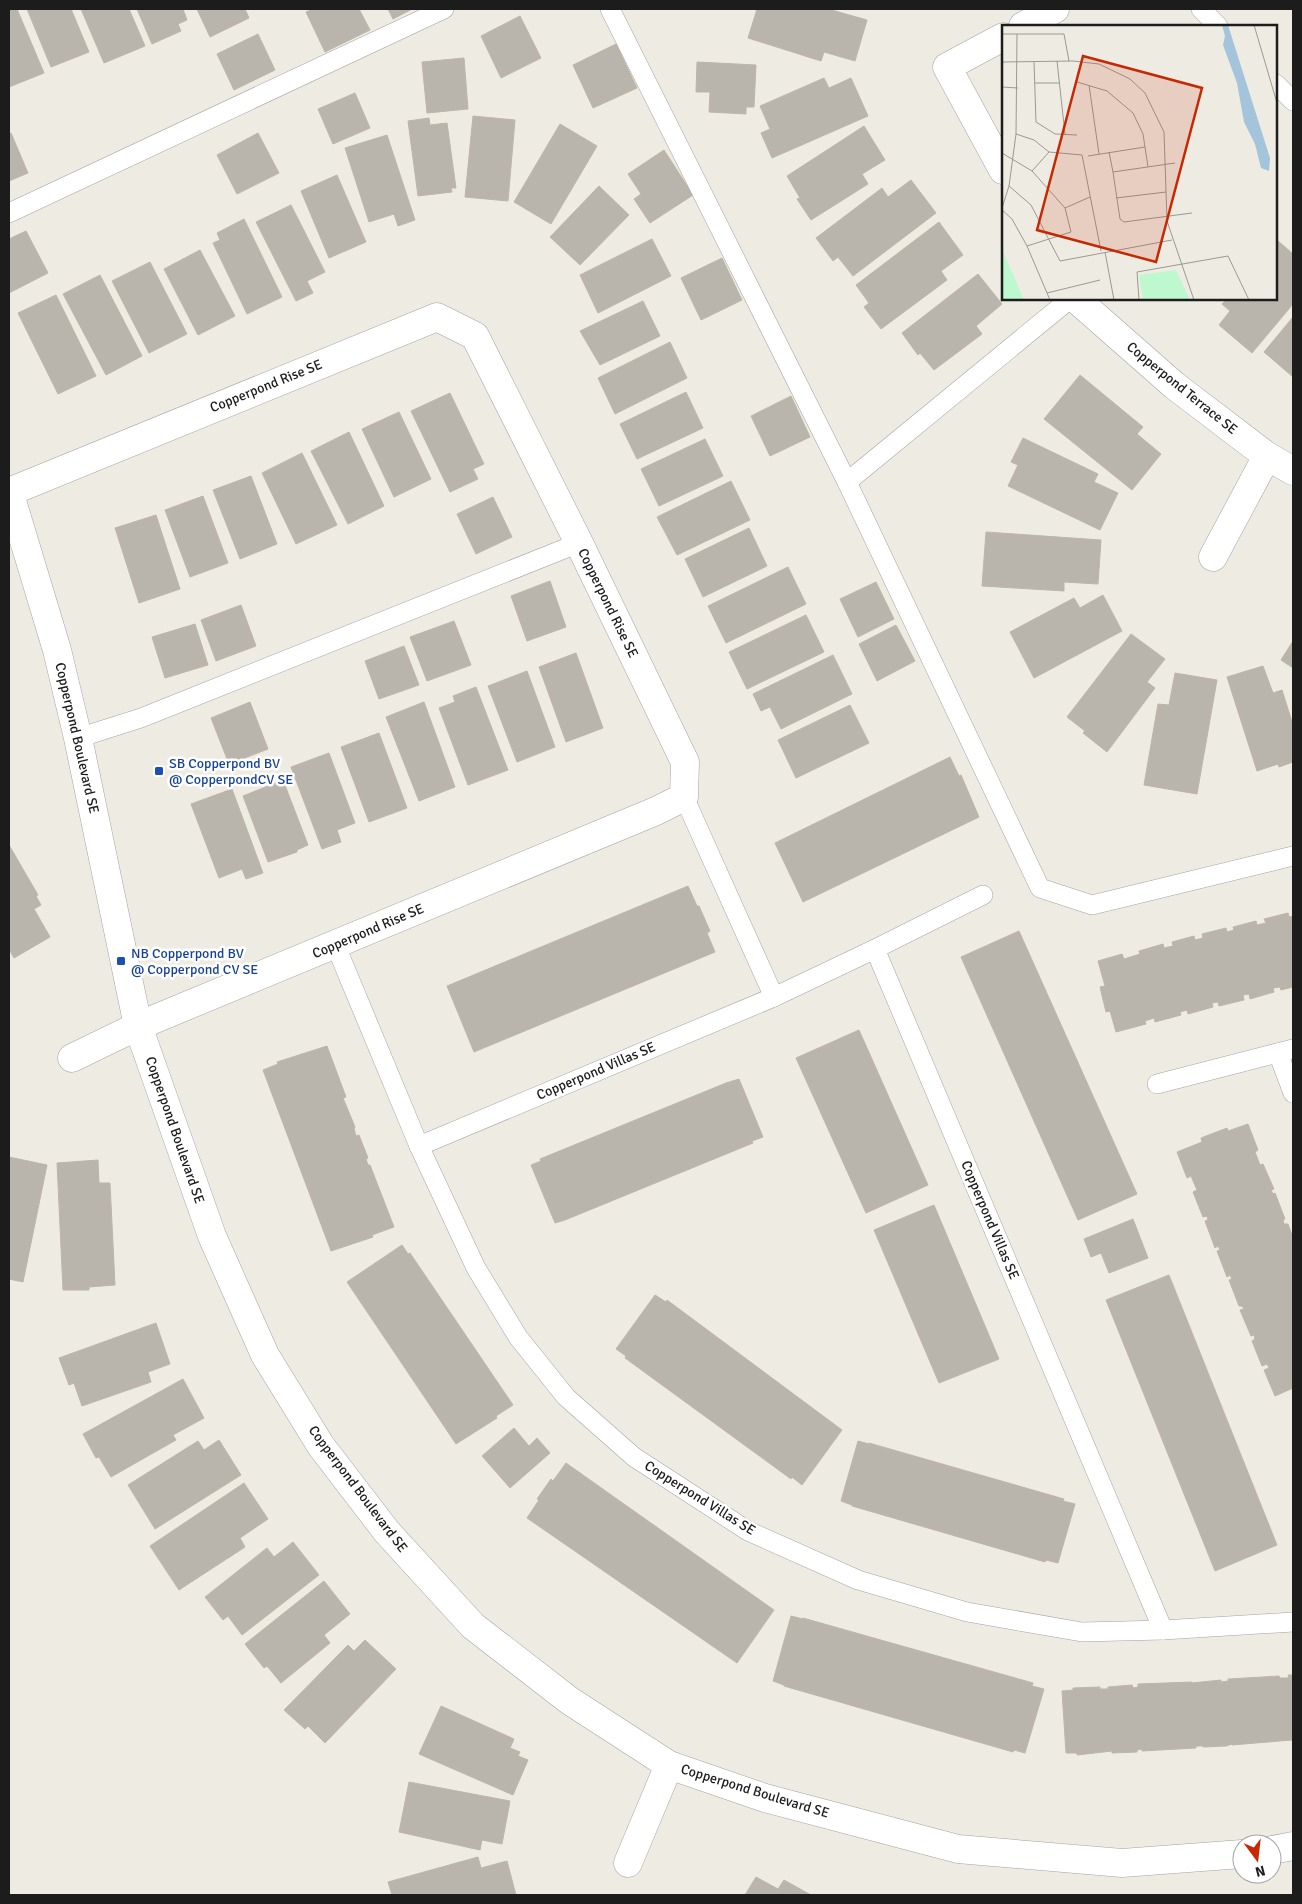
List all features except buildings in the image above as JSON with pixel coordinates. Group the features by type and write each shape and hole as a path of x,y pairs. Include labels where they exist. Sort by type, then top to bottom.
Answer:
{"street":[{"path":"1024,25 1055,9"},
{"path":"1002,38 947,67 1002,168"},
{"name":"Copperpond Terrace SE","path":"1077,300 1175,386 1266,456 1293,471"},
{"name":"Copperpond Rise SE","path":"9,492 437,317 476,336 579,542 684,762 684,797 656,811 138,1026 72,1058"},
{"path":"1213,557 1266,456"},
{"name":"Copperpond Boulevard SE","path":"9,492 57,650 78,738 138,1026 212,1236 265,1355 321,1446 388,1532 473,1626 570,1701 669,1765 765,1798 958,1848 1122,1863 1232,1855"},
{"path":"628,1863 669,1765"}],"lane":[{"path":"9,213 444,9"},
{"path":"610,9 847,482 1040,888 1092,905 1293,856"},
{"path":"1201,9 1217,25"},
{"path":"1277,85 1293,101"},
{"path":"847,482 1069,300"},
{"path":"78,738 141,718 579,542"},
{"path":"684,797 774,997"},
{"name":"Copperpond Villas SE","path":"419,1146 774,997 984,895"},
{"name":"Copperpond Villas SE","path":"335,944 419,1146 476,1268 518,1337 566,1397 642,1462 748,1531 858,1580 967,1612 1082,1632 1163,1630 1293,1622"},
{"name":"Copperpond Villas SE","path":"875,949 1163,1630"},
{"path":"1157,1084 1286,1051 1293,1093"}],"place":[{"name":"SB Copperpond BV @ CopperpondCV SE","path":"159,771"},
{"name":"NB Copperpond BV @ Copperpond CV SE","path":"121,961"}]}
